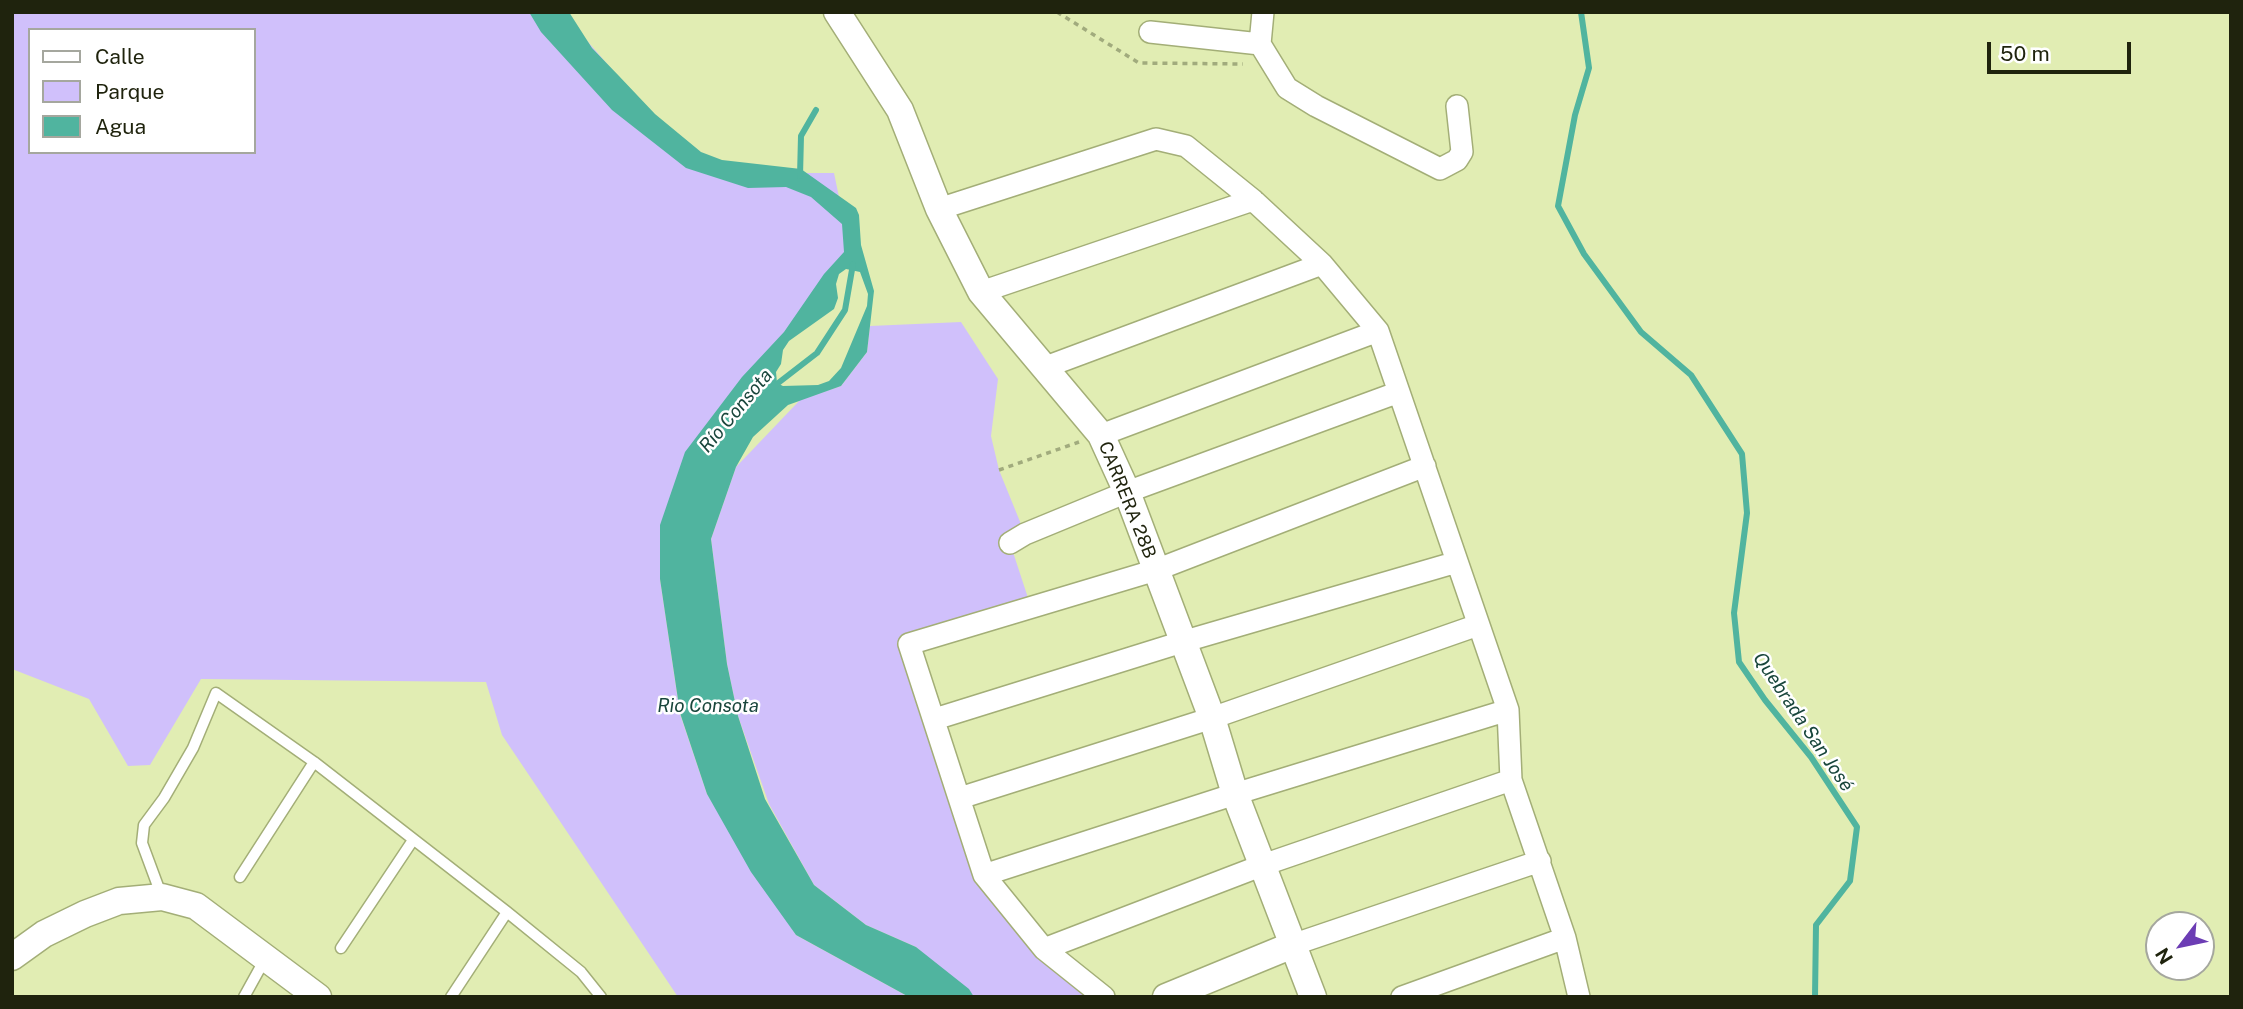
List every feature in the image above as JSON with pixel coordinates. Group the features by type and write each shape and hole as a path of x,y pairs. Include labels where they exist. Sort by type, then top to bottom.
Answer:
{"street":[{"name":"CARRERA 28B","path":"837,12 900,110 939,209 981,292 1101,435 1127,492 1212,718 1235,794 1314,997"},
{"path":"1263,12 1260,44 1287,88 1315,106 1440,169 1457,160 1462,152 1457,106"},
{"path":"1150,32 1260,44"},
{"path":"939,209 1156,139 1186,146 1253,200 1322,264 1378,331 1508,710 1511,780 1565,938 1579,997"},
{"path":"981,292 1253,200"},
{"path":"1043,368 1322,264"},
{"path":"1101,435 1378,331"},
{"path":"1010,543 1025,534 1127,492 1399,392"},
{"path":"1104,997 1044,949 984,875 909,644 1156,570 1425,467"},
{"path":"935,719 1182,642 1457,562"},
{"path":"960,798 1212,718 1478,625"},
{"path":"984,875 1508,710"},
{"path":"1044,949 1263,865 1511,780"},
{"path":"1167,997 1295,944 1540,861"},
{"path":"12,957 44,934 85,914 119,901 162,897 196,906 318,997"},
{"path":"1402,997 1565,938"}],"lane":[{"path":"162,897 142,843 144,825 164,798 193,748 216,694 314,762 507,912 581,972 601,997"},
{"path":"240,877 314,762"},
{"path":"341,948 413,839"},
{"path":"451,997 507,912"},
{"path":"244,997 266,956"}],"path":[{"path":"999,470 1101,435"}],"green space":[{"path":"12,12 562,12 702,173 834,173 850,250 661,524 660,579 680,714 707,794 796,935 909,997 678,997 502,735 486,682 201,679 150,765 128,766 89,699 12,669"},
{"path":"961,322 998,379 991,436 999,470 1025,534 1010,543 1031,607 910,644 984,875 1104,997 971,997 916,947 866,925 814,885 769,804 738,716 727,664 711,539 736,467 800,400 841,386 867,352 870,326"}],"water":[{"name":"Rio Consota","path":"529,12 569,12 592,48 655,114 701,152 722,160 801,169 856,208 861,245 874,291 867,352 841,386 788,405 753,437 736,467 711,539 727,664 738,716 765,799 814,885 866,925 916,947 969,989 974,997 909,997 796,935 751,872 707,794 680,713 660,579 660,525 685,452 742,377 784,332 824,274 844,252 842,224 811,197 786,187 748,188 686,168 612,110 541,32","holes":["846,269 860,272 868,294 867,306 841,368 829,381 818,385 783,386 777,383 776,372 789,341 834,309 838,298 836,284 839,274"]}],"waterway":[{"name":"Quebrada San José","path":"1581,12 1589,68 1575,115 1558,206 1584,254 1641,332 1691,375 1742,454 1747,513 1734,613 1739,662 1765,700 1811,757 1857,827 1850,881 1816,925 1815,997"},
{"path":"800,176 801,136 816,110"},
{"name":"Río Consota","path":"773,387 817,353 845,310 853,264"}]}
